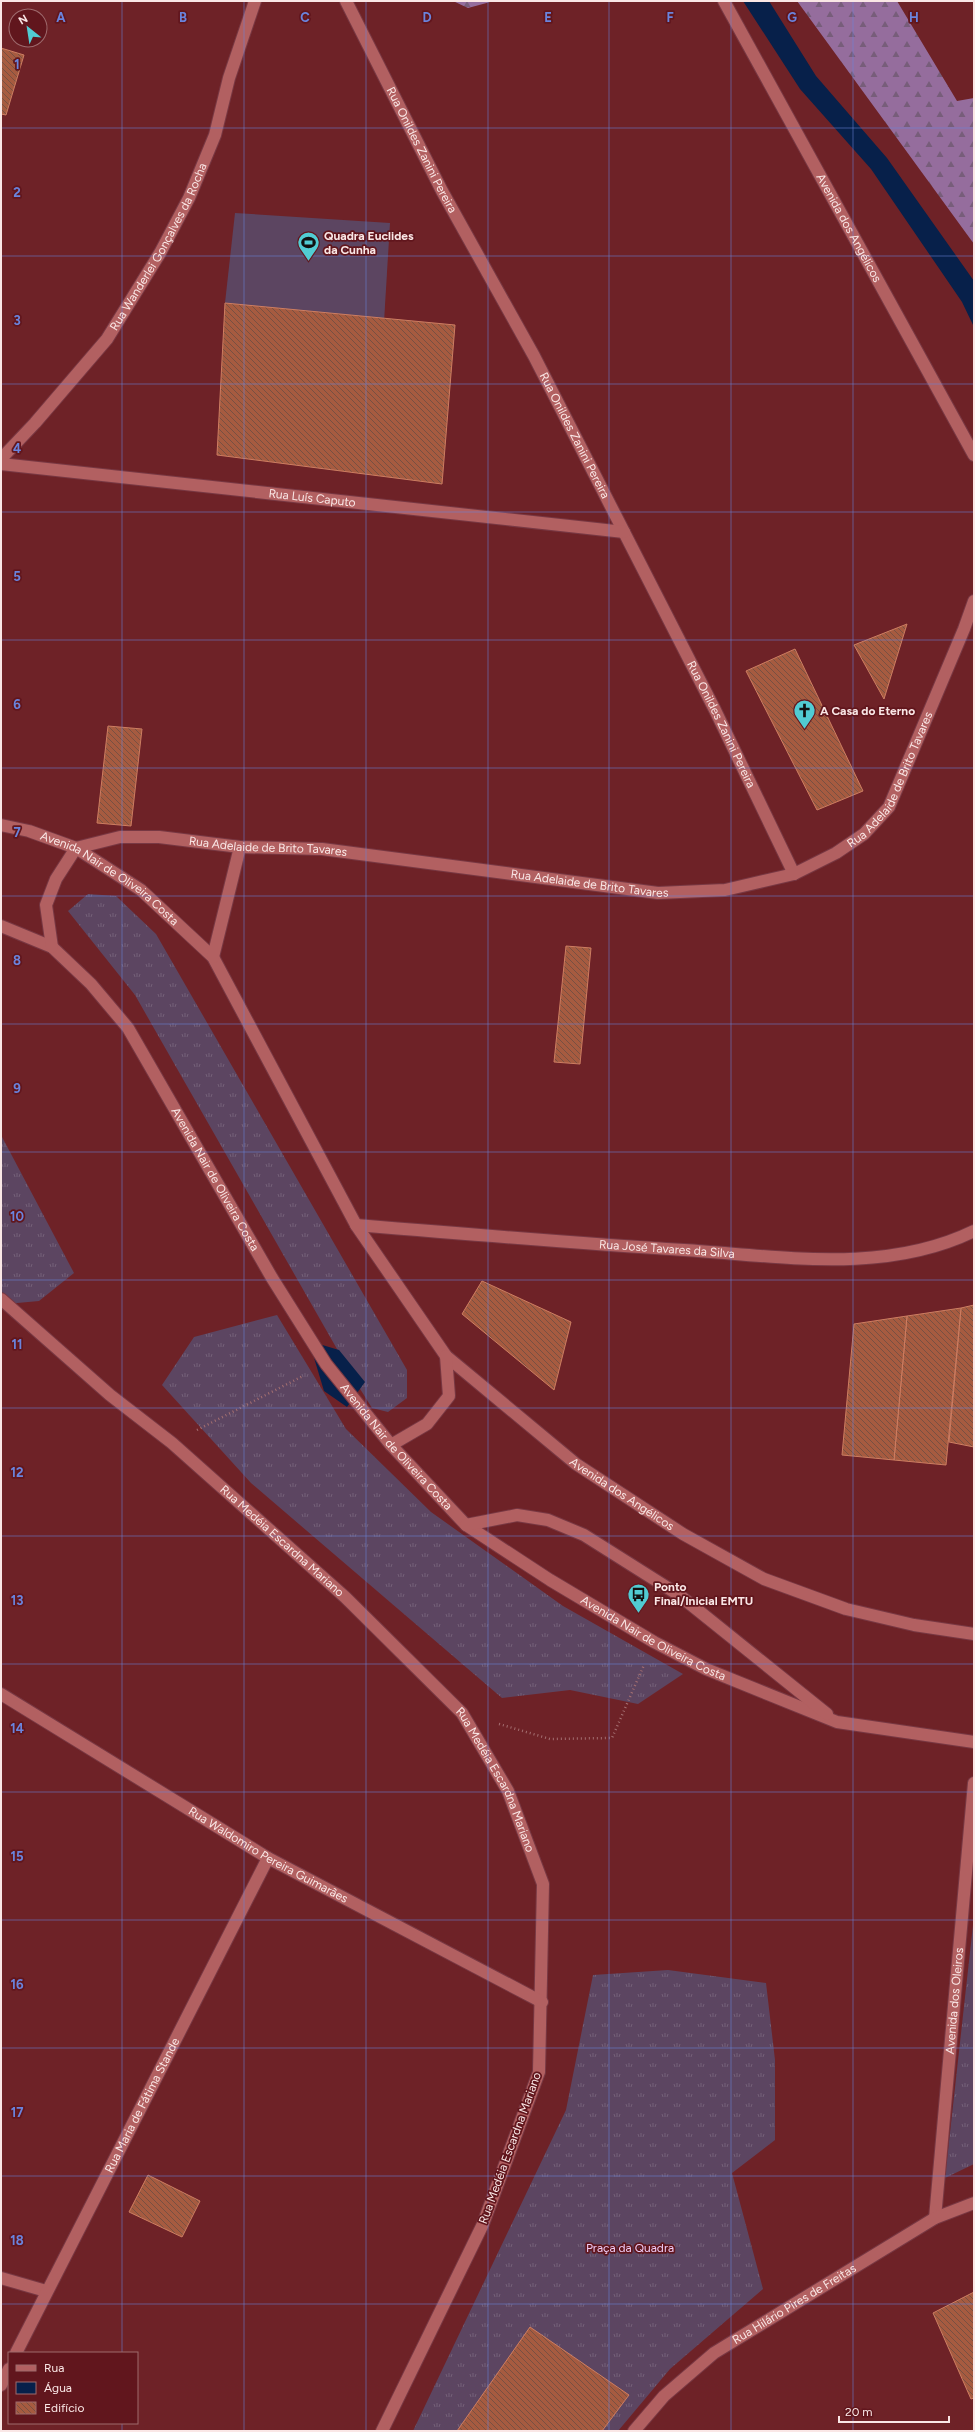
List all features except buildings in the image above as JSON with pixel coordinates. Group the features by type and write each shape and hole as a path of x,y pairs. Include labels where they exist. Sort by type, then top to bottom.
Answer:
{"street":[{"name":"Rua Wanderlei Gonçalves da Rocha","path":"1,459 36,423 106,338 160,253 189,198 214,135 229,78 255,1"},
{"name":"Rua Onildes Zanini Pereira","path":"346,1 442,191 534,356 715,710 794,874"},
{"name":"Avenida dos Angélicos","path":"724,1 974,455"},
{"name":"Rua Luís Caputo","path":"1,464 624,532"},
{"name":"Rua Adelaide de Brito Tavares","path":"76,848 120,837 159,837 240,847 322,849 658,893 725,890 794,874 836,853 864,834 889,807 969,626 974,600"},
{"name":"Avenida Nair de Oliveira Costa","path":"1,825 29,831 76,848 141,890 213,957 356,1225"},
{"path":"213,957 240,847"},
{"path":"52,947 46,905 56,879 76,848"},
{"name":"Avenida Nair de Oliveira Costa","path":"1,926 52,947 91,984 128,1028 272,1278 326,1364 391,1445 466,1525 550,1580 654,1642 706,1669 837,1722 974,1742"},
{"name":"Avenida dos Angélicos","path":"356,1225 446,1356 576,1464 683,1534 764,1579 846,1609 914,1625 974,1634"},
{"name":"Rua José Tavares da Silva","path":"356,1225 529,1241 855,1261 913,1252 952,1242 974,1231"},
{"name":"Rua Medéia Escardna Mariano","path":"1,1299 110,1395 172,1443 345,1596 462,1713 508,1791 543,1884 540,2072 483,2224 382,2431"},
{"path":"391,1445 427,1424 450,1396 446,1356"},
{"path":"466,1525 517,1515 548,1520 584,1535 679,1595 837,1722"},
{"name":"Rua Waldomiro Pereira Guimarães","path":"1,1694 268,1858 542,2002"},
{"name":"Avenida dos Oleiros","path":"935,2218 974,1783"},
{"name":"Rua Maria de Fátima Stande","path":"16,2352 46,2291 268,1858"},
{"name":"Rua Hilário Pires de Freitas","path":"634,2431 664,2396 714,2353 935,2218 974,2203"},
{"path":"1,2278 46,2291"},
{"path":"1,2385 8,2371"}],"path":[{"path":"172,1443 326,1364"},
{"path":"462,1713 550,1739 612,1738 654,1642"}],"green space":[{"path":"453,1 494,1 468,8"},
{"path":"797,1 897,1 957,101 974,98 974,244"},
{"name":"Quadra Euclides da Cunha","path":"235,213 390,223 384,322 225,303"},
{"path":"88,894 116,896 156,934 407,1370 407,1398 388,1412 372,1408 135,995 68,911"},
{"path":"1,1135 74,1273 39,1301 6,1304 1,1299"},
{"path":"277,1315 346,1429 431,1512 563,1606 683,1674 638,1704 570,1690 502,1698 251,1483 162,1385 194,1337"},
{"path":"974,1916 974,2164 945,2178"},
{"name":"Praça da Quadra","path":"668,1970 766,1983 775,2060 775,2140 732,2173 763,2289 670,2369 618,2431 413,2431 566,2110 593,1975"}],"water":[{"path":"743,1 769,1 816,76 887,158 974,281 974,327 962,302 871,169 800,89"},
{"path":"309,1341 339,1350 365,1382 347,1407 324,1391"}],"place":[{"name":"Quadra Euclides da Cunha","path":"308,262"},
{"name":"A Casa do Eterno","path":"805,730"},
{"name":"Ponto Final/Inicial EMTU","path":"639,1614"}]}
